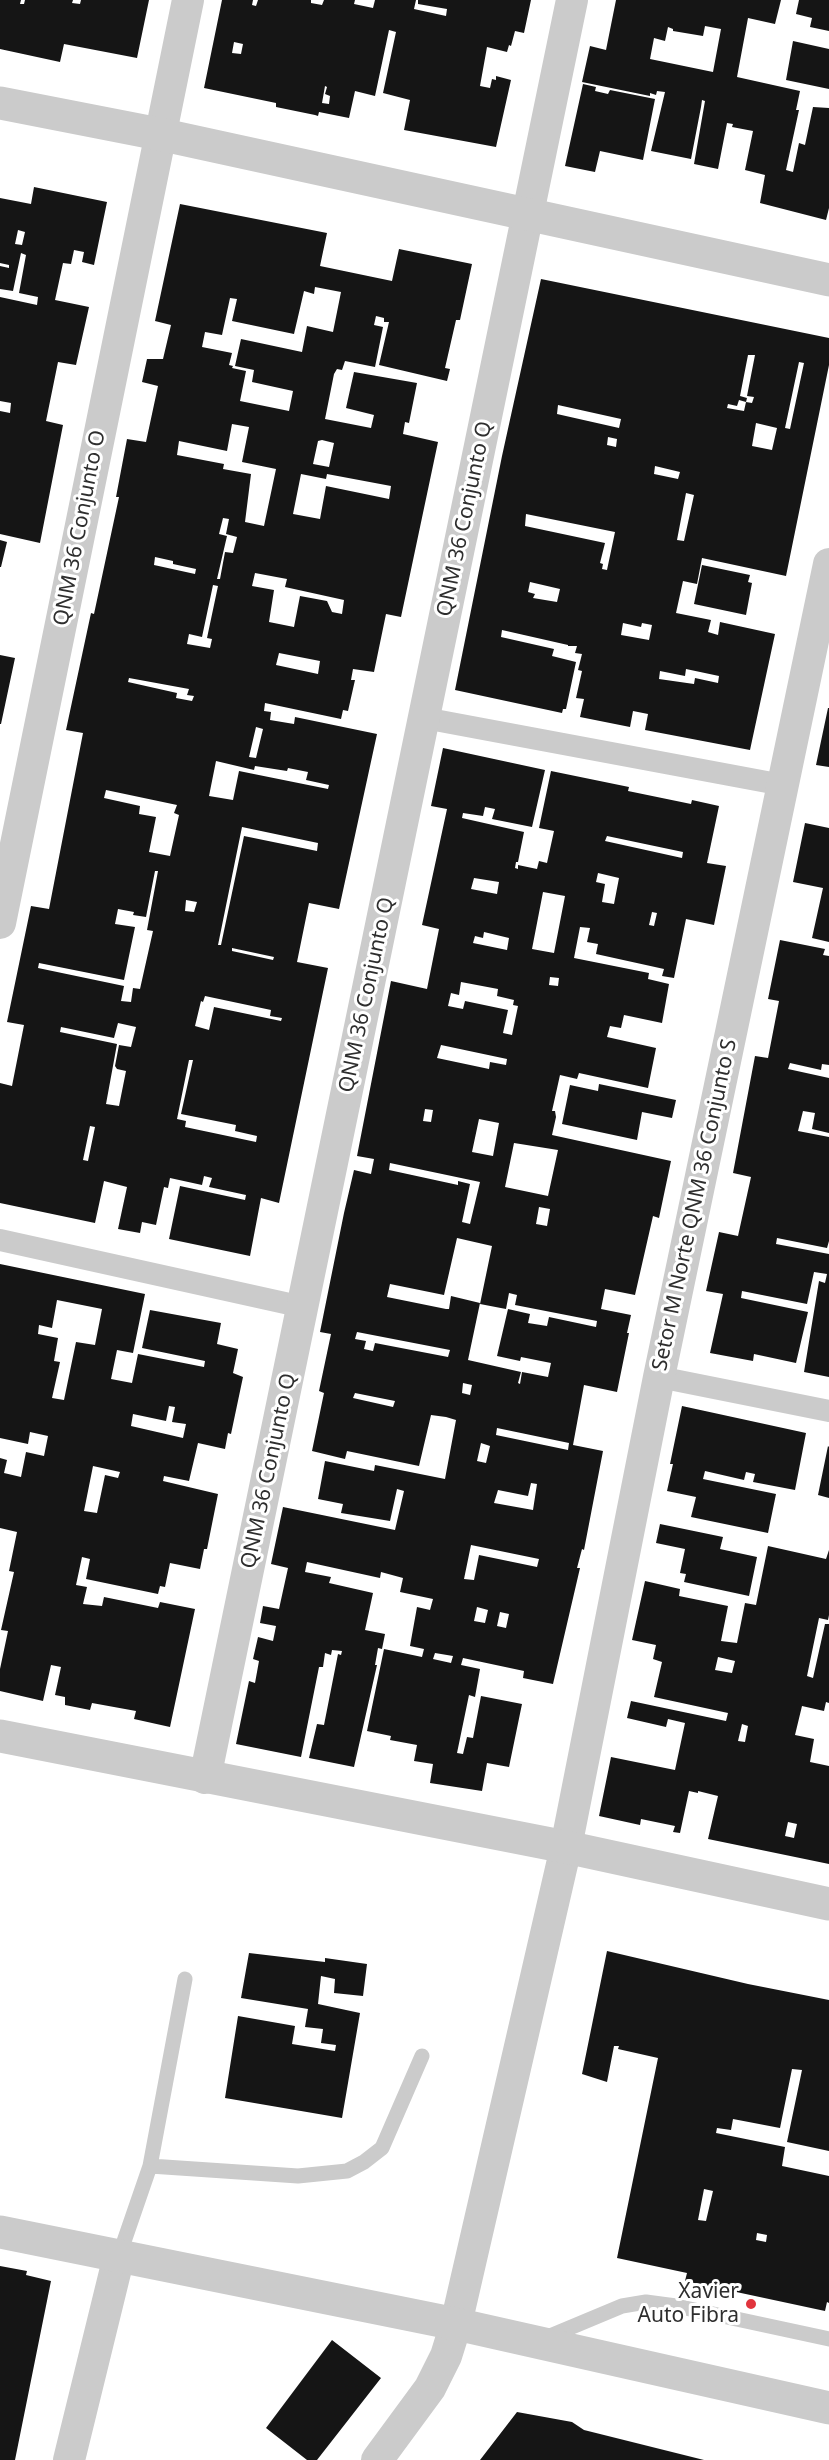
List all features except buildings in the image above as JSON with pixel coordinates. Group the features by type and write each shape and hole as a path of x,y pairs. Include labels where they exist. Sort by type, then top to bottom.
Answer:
{"street":[{"name":"QNM 36 Conjunto O","path":"0,923 188,0"},
{"name":"QNM 36 Conjunto Q","path":"205,1778 572,0"},
{"path":"0,103 159,134 829,280"},
{"name":"Setor M Norte QNM 36 Conjunto S","path":"377,2460 430,2388 446,2356 456,2324 566,1847 659,1377 829,564"},
{"path":"424,718 783,785"},
{"path":"0,1240 303,1307"},
{"path":"659,1377 829,1411"},
{"path":"0,1736 566,1847 829,1905"},
{"path":"0,2232 456,2324 829,2408"},
{"path":"69,2460 119,2256"}],"lane":[{"path":"119,2256 150,2166 185,1979"},
{"path":"150,2166 298,2176 347,2171 364,2162 382,2148 422,2056"},
{"path":"535,2342 622,2306 646,2302 676,2306 829,2339"}],"place":[{"name":"Xavier Auto Fibra","path":"751,2304"}]}
